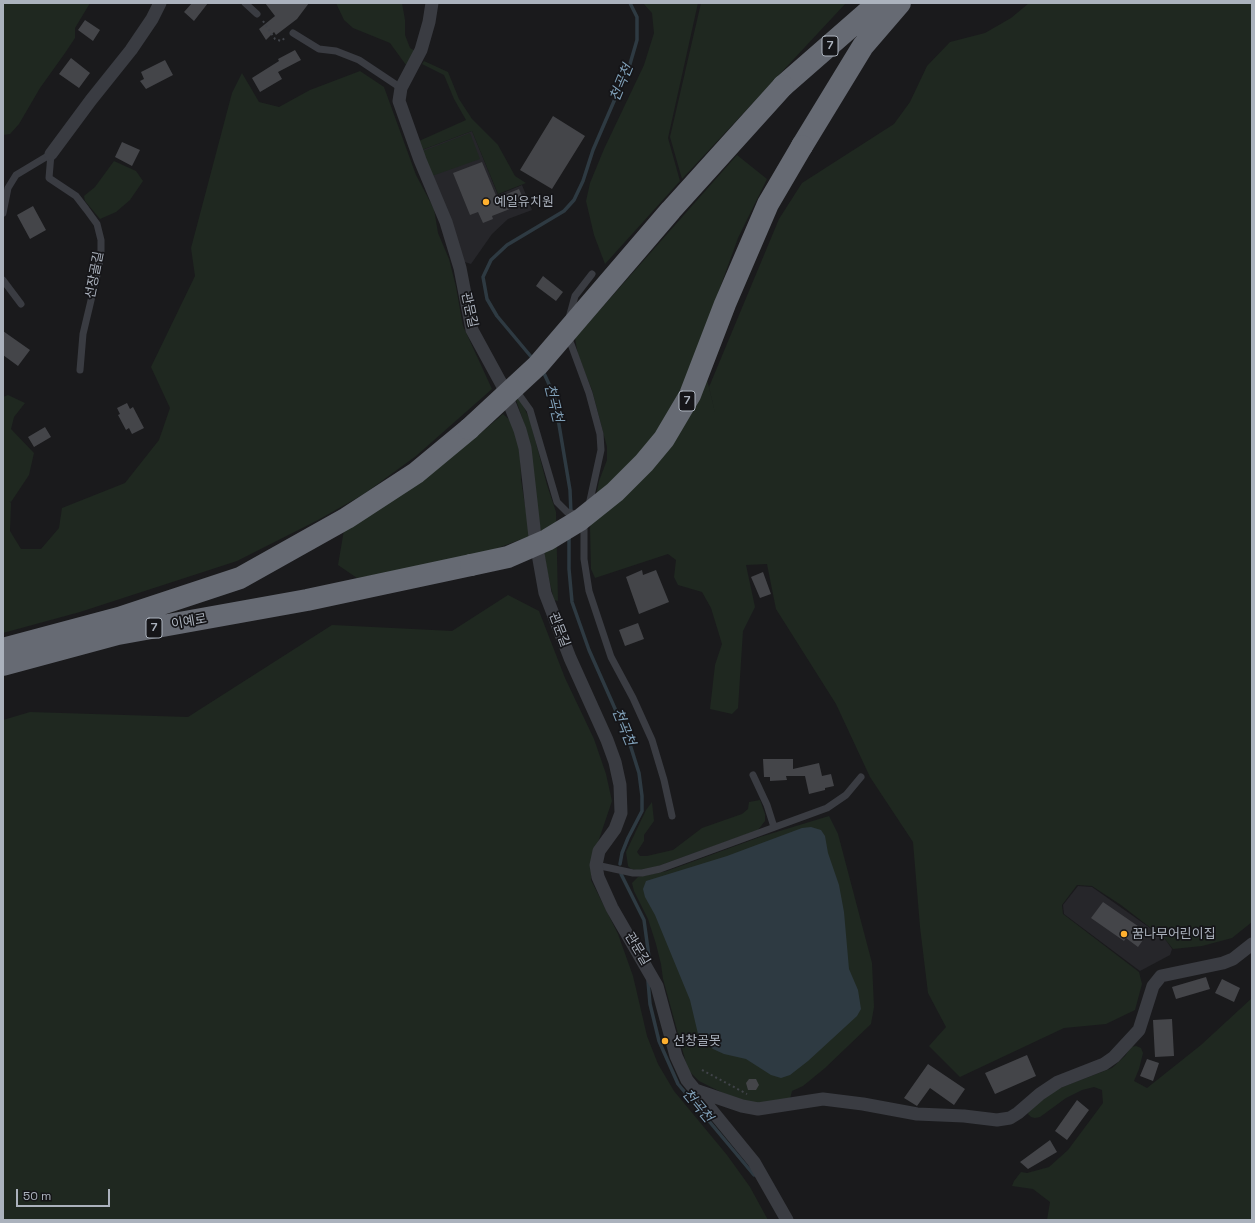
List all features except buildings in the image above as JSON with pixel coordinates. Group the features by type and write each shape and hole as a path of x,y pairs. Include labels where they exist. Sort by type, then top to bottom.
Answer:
{"highway":[{"name":"이예로","path":"3,665 118,634 307,600 508,557 547,540 580,520 644,463 664,439 690,395 725,304 768,204 864,46 900,3"},
{"name":"이예로","path":"3,649 119,618 240,578 347,518 416,473 469,429 538,364 625,266 671,210 783,86 877,4"}],"street":[{"path":"51,154 95,94 132,50 152,19 160,3"},
{"name":"관문길","path":"432,3 428,27 421,50 401,88 399,101 420,160 438,201 460,268 472,330 495,370 520,430 524,448 535,537 545,593 570,658 607,740 615,762 622,802 619,821 599,851 596,865 598,877 609,901 657,986 676,1056 688,1080 754,1162 787,1220"},
{"path":"695,1090 742,1106 758,1109 823,1100 863,1104 917,1114 964,1116 997,1120 1010,1118 1058,1082 1104,1064 1114,1057 1139,1030 1153,986 1161,976 1223,963 1233,959 1252,944"}],"lane":[{"path":"250,4 257,14"},
{"path":"293,33 319,49 336,51 359,60 401,88"},
{"path":"3,213 8,188 12,180 21,171 51,154"},
{"name":"선장골길","path":"51,154 49,178 76,196 96,224 101,240 99,263 83,330 80,370"},
{"path":"592,274 575,296 567,327 569,340 589,394 600,434 601,450 586,517 583,543 589,591 611,657 634,698 652,740 664,780 672,816"},
{"path":"3,280 21,304"},
{"path":"495,370 517,391 530,410 557,502 570,513 586,517"},
{"path":"753,775 767,805 774,827"},
{"path":"596,865 633,873 650,872 774,827 812,815 832,806 850,791 861,777"}],"path":[{"path":"257,14 278,41 281,41 293,33"},
{"path":"702,1070 743,1090 751,1098 758,1109"}],"shaded area":[{"path":"3,3 90,3 75,28 75,38 40,88 19,124 10,134 3,135"},
{"path":"336,3 402,3 405,20 405,35 410,48 415,51 406,65 390,43 353,28 344,20"},
{"path":"643,3 698,3 668,138 680,181 605,264 594,235 586,201 590,183 604,149 644,65 654,33 652,13"},
{"path":"701,3 846,3 682,179 670,137"},
{"path":"1029,3 1252,3 1252,922 1232,938 1202,946 1173,949 1165,939 1121,905 1092,886 1077,885 1062,905 1063,914 1139,972 1142,984 1135,1010 1106,1024 1064,1028 960,1077 929,1046 946,1027 928,993 920,927 913,842 870,777 836,704 776,609 767,564 746,565 755,607 743,631 738,708 732,714 710,709 715,665 722,644 711,608 702,592 678,585 674,577 676,560 668,554 595,578 591,569 590,528 599,481 607,460 607,447 592,390 578,355 575,338 737,155 767,179 738,238 699,346 716,417 709,387 779,219 802,183 894,124 910,102 927,66 950,42 985,33 1011,18"},
{"path":"424,61 448,72 459,99 472,119 498,145 515,176 526,183 498,194 472,131 422,150 419,141 466,120 454,99 444,75 422,64"},
{"path":"360,71 384,87 416,175 434,209 438,233 449,259 456,287 463,326 492,389 416,456 364,494 318,520 237,561 80,612 3,633 3,397 8,395 25,403 14,417 11,429 34,453 29,475 11,502 9,501 11,503 10,531 21,549 41,549 59,528 62,508 125,483 159,440 170,408 151,367 195,276 191,248 232,93 242,73 259,102 279,107 310,90"},
{"name":"예일유치원","path":"472,131 498,195 522,185 532,210 508,219 492,234 471,264 462,261 422,150"},
{"path":"470,133 480,159 432,176 423,151"},
{"path":"114,161 136,171 143,181 130,200 116,212 100,219 85,201 84,196 95,187"},
{"path":"515,397 521,401 530,420 547,485 556,512 558,601 554,600 547,571 524,423"},
{"path":"503,414 513,423 520,450 521,480 530,536 471,558 357,578 338,565 344,530 476,437"},
{"path":"508,595 539,611 565,678 594,739 606,774 612,801 591,863 591,880 618,934 633,976 647,1036 658,1064 674,1091 727,1155 750,1187 768,1220 3,1220 3,720 30,712 188,717 332,625 452,631"},
{"path":"760,800 765,814 765,821 758,830 650,869 640,871 631,869 628,866 626,852 646,810 652,802 654,821 644,835 644,841 637,852 640,856 647,856 673,850 702,828 742,814 748,809 749,802"},
{"name":"선창골못","path":"829,816 838,834 872,963 874,1007 871,1024 825,1068 803,1086 792,1091 790,1099 761,1105 729,1096 699,1081 688,1070 663,979 656,944 648,919 634,891 632,883 638,877 667,871 760,837"},
{"name":"선창골못","path":"811,827 821,830 825,836 828,853 839,885 844,912 849,969 858,990 861,1009 857,1016 808,1061 790,1075 781,1078 771,1075 746,1059 724,1054 713,1049 703,1041 698,1034 690,1000 655,915 645,897 643,889 646,881 727,856 802,828"},
{"name":"꿈나무어린이집","path":"1078,886 1092,887 1165,939 1172,949 1170,955 1140,971 1064,914 1063,905"},
{"path":"1252,998 1252,1220 1047,1220 1050,1202 1033,1189 1012,1186 1021,1172 1027,1173 1049,1167 1068,1150 1103,1103 1102,1090 1094,1087 1082,1090 1066,1098 1040,1117 1031,1117 1028,1114 1029,1111 1038,1103 1057,1089 1112,1068 1125,1056 1131,1047 1136,1046 1141,1048 1143,1053 1134,1081 1147,1088 1201,1045"}],"waterway":[{"name":"천곡천","path":"533,359 497,316 487,299 483,277 491,260 507,245 564,211 574,200 583,181 593,150 630,64 637,40 637,17 630,3"},
{"name":"천곡천","path":"542,369 554,395 570,490 571,514"},
{"name":"천곡천","path":"569,536 569,569 572,602 589,650 628,738 639,773 642,811 628,838 622,853 620,864"},
{"name":"천곡천","path":"621,874 644,920 649,957"},
{"name":"천곡천","path":"648,981 650,1004 659,1041 678,1084 754,1175"}],"place":[{"name":"예일유치원","path":"486,202"},
{"name":"꿈나무어린이집","path":"1124,934"},
{"name":"선창골못","path":"665,1041"}]}
